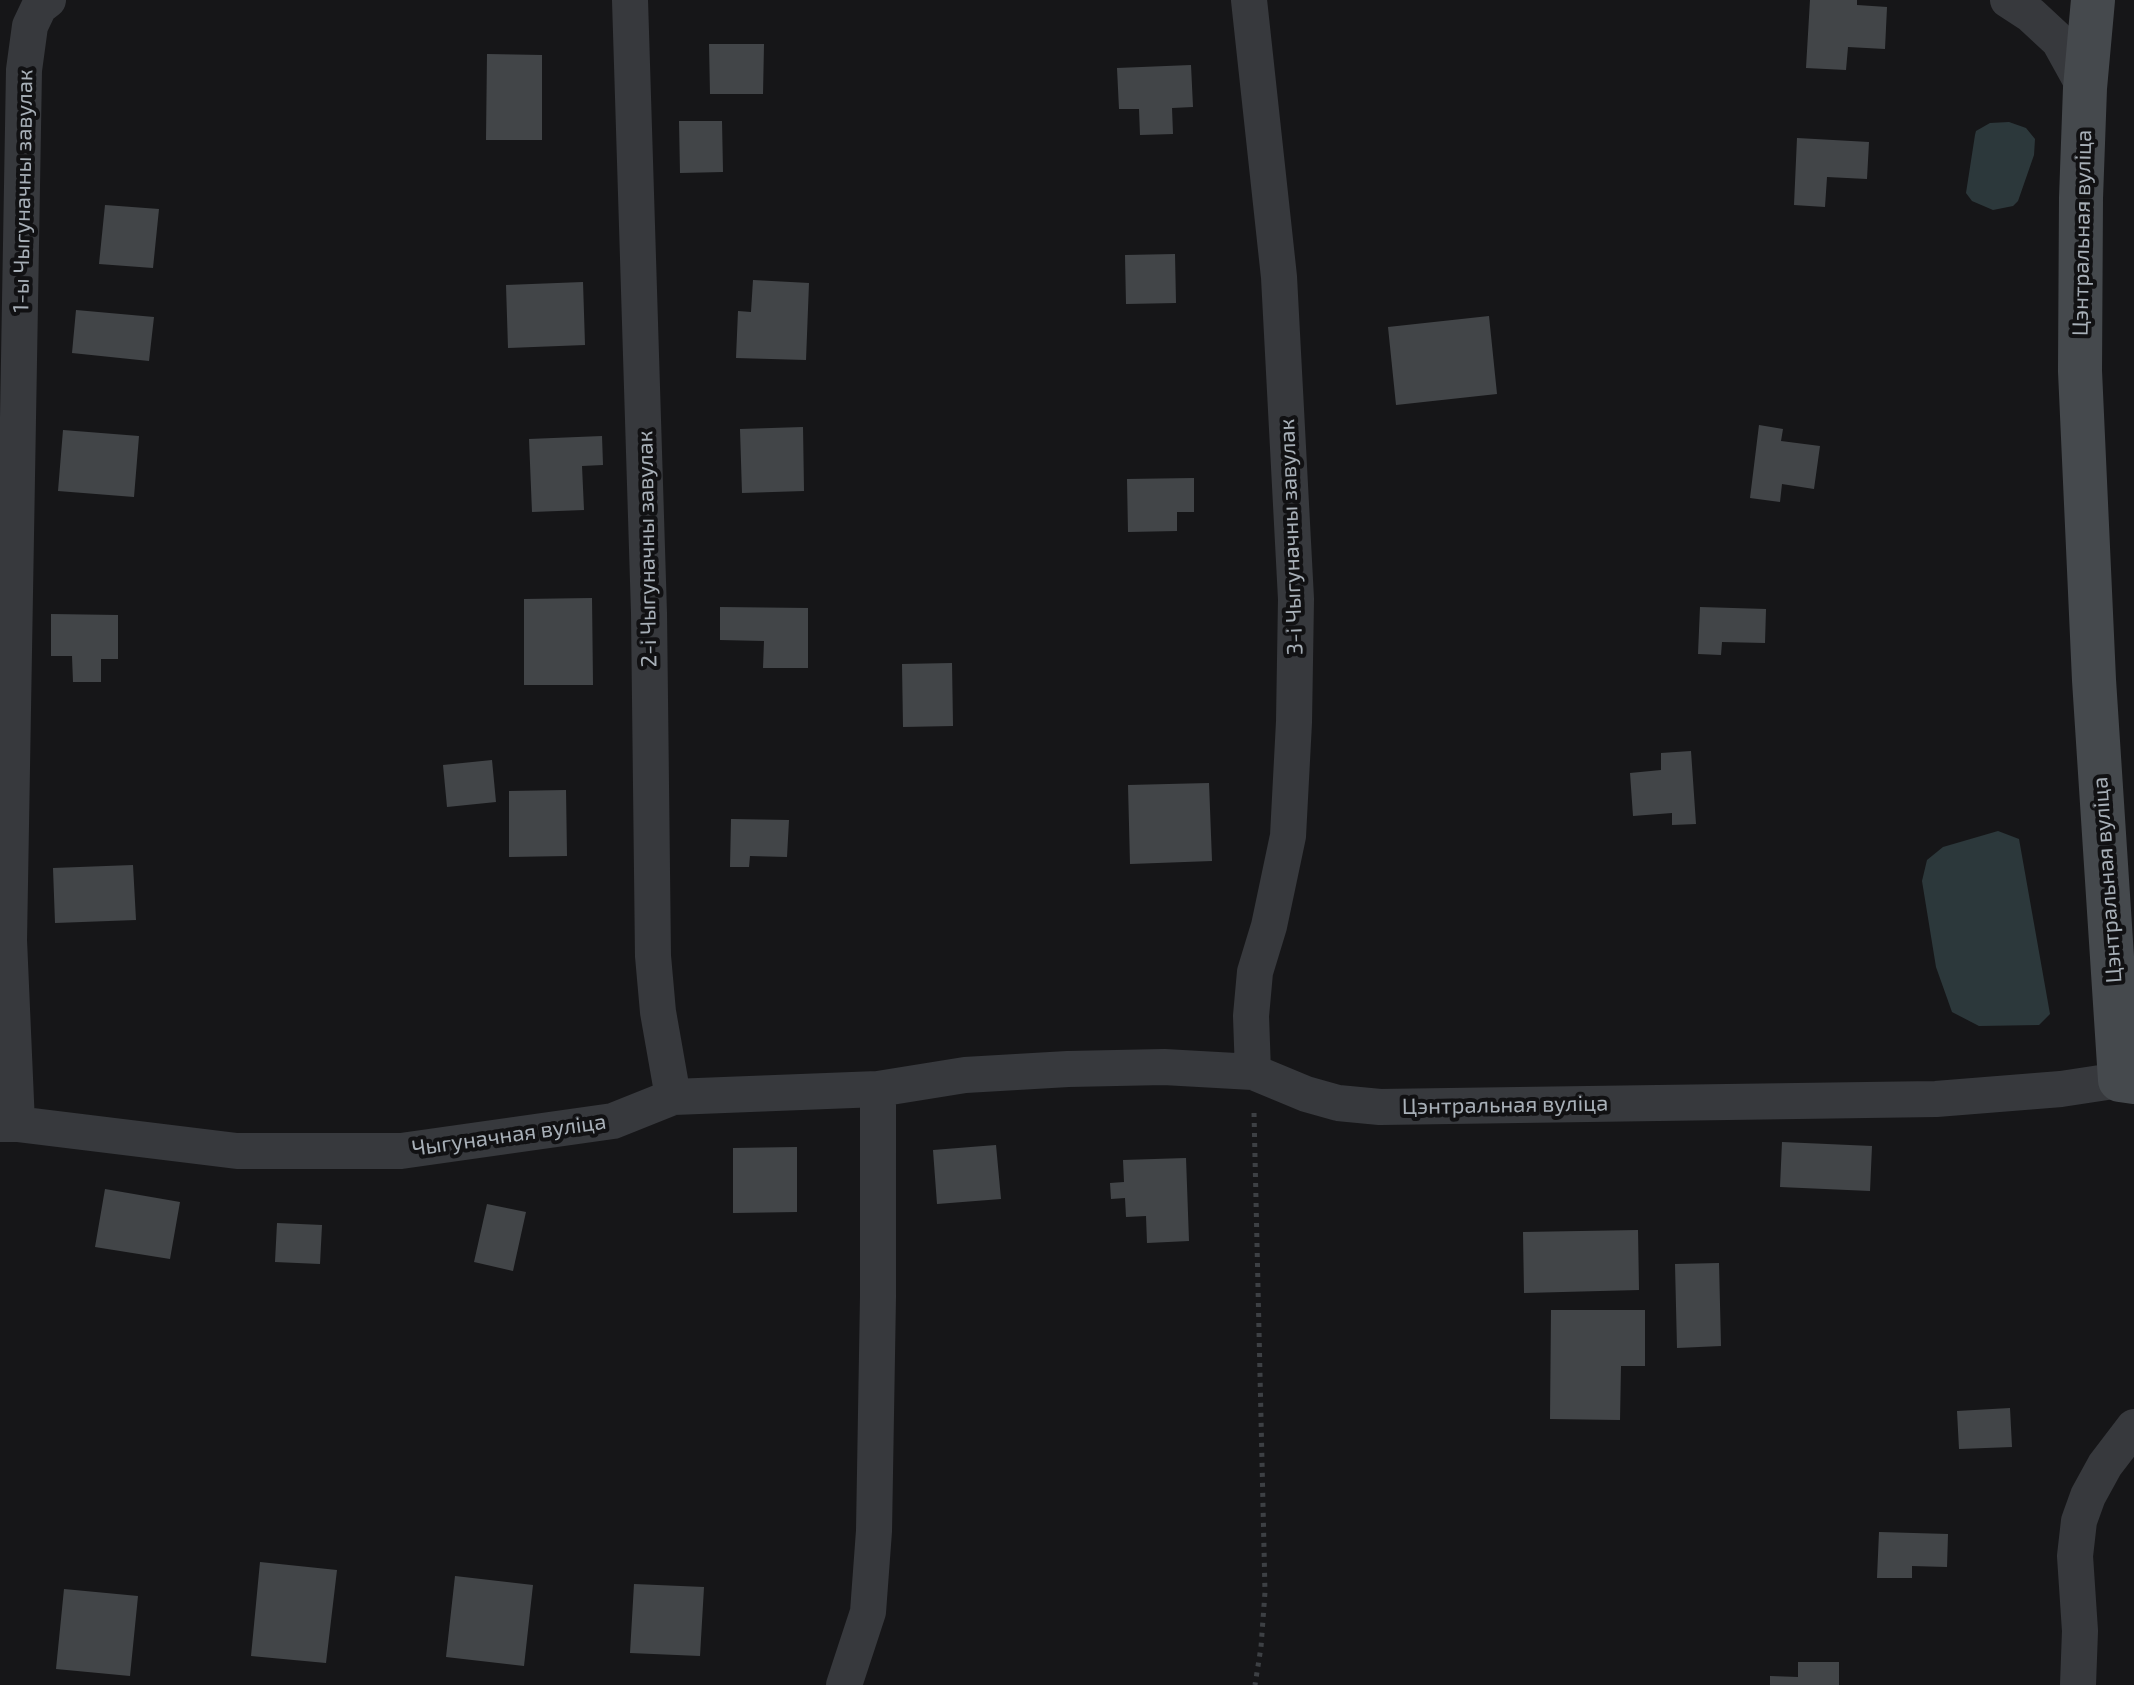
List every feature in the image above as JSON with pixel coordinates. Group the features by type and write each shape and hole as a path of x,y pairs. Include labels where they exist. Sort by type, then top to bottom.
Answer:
{"street":[{"name":"2-і Чыгуначны завулак","path":"630,0 649,613 653,956 658,1012 673,1097"},
{"name":"3-і Чыгуначны завулак","path":"1249,0 1279,277 1296,599 1288,836 1269,926 1255,972 1251,1016 1253,1072"},
{"path":"2008,0 2031,15 2059,41 2085,88"},
{"name":"Цэнтральная вуліца","path":"1253,1072 1306,1094 1338,1103 1380,1107 1936,1099 2127,1081 2094,680 2080,371 2081,198 2085,88 2093,0"},
{"name":"1-ы Чыгуначны завулак","path":"8,1124 24,86 39,13"},
{"name":"Чыгуначная вуліца","path":"8,1124 237,1151 401,1151 613,1121 673,1097 878,1089 965,1075 1068,1069 1164,1067 1253,1072"},
{"path":"844,1685 868,1612 874,1531 878,1089"},
{"path":"2078,1685 2080,1631 2075,1556 2079,1521 2105,1465 2134,1427"}],"path":[{"path":"1253,1072 1265,1592 1255,1685"}],"shaded area":[{"path":"2009,122 2026,128 2035,139 2034,155 2018,201 2013,206 1993,210 1972,201 1966,193 1975,135 1976,131 1990,123"},
{"path":"1998,831 2019,839 2050,1014 2039,1025 1979,1026 1952,1012 1936,967 1922,881 1927,860 1943,847"}],"building":[{"path":"1810,0 1857,0 1857,5 1887,7 1885,49 1848,47 1846,70 1806,68"},
{"path":"709,44 764,44 763,94 710,94"},
{"path":"487,54 542,55 542,140 486,140"},
{"path":"1191,65 1193,107 1172,108 1173,134 1140,135 1139,109 1119,109 1117,68"},
{"path":"679,121 722,121 723,172 680,173"},
{"path":"1797,138 1869,142 1867,179 1827,177 1825,207 1794,205"},
{"path":"105,205 159,209 153,268 99,264"},
{"path":"1175,254 1176,303 1126,304 1125,255"},
{"path":"753,280 809,283 806,360 736,358 738,311 751,312"},
{"path":"583,282 585,345 508,348 506,285"},
{"path":"76,310 154,317 149,361 72,353"},
{"path":"1489,316 1497,394 1396,405 1388,327"},
{"path":"1759,425 1783,429 1781,441 1820,446 1814,489 1782,484 1780,502 1750,498"},
{"path":"803,427 804,491 742,493 740,429"},
{"path":"63,430 139,436 134,497 58,491"},
{"path":"602,436 603,465 582,466 584,510 532,512 529,439"},
{"path":"1194,478 1194,512 1177,512 1177,531 1128,532 1127,479"},
{"path":"592,598 593,685 524,685 524,599"},
{"path":"720,607 808,608 808,668 763,668 764,641 720,640"},
{"path":"1700,607 1766,609 1765,643 1722,642 1721,655 1698,654"},
{"path":"51,614 118,615 118,659 101,659 101,682 73,682 72,656 51,656"},
{"path":"952,663 953,726 903,727 902,664"},
{"path":"1691,751 1696,824 1672,825 1672,813 1633,816 1630,773 1661,770 1661,753"},
{"path":"492,760 496,802 447,807 443,765"},
{"path":"1209,783 1212,861 1130,864 1128,785"},
{"path":"566,790 567,856 509,857 509,791"},
{"path":"731,819 789,820 787,857 750,856 749,867 730,867"},
{"path":"133,865 136,920 55,923 53,868"},
{"path":"1782,1142 1872,1146 1870,1191 1780,1187"},
{"path":"996,1145 1001,1199 937,1204 933,1150"},
{"path":"797,1147 797,1212 733,1213 733,1148"},
{"path":"1186,1158 1189,1241 1147,1243 1146,1216 1126,1217 1125,1198 1111,1199 1110,1183 1124,1182 1123,1160"},
{"path":"105,1189 180,1202 170,1259 95,1247"},
{"path":"487,1204 526,1212 513,1271 474,1262"},
{"path":"277,1223 322,1225 320,1264 275,1262"},
{"path":"1638,1230 1639,1290 1524,1293 1523,1232"},
{"path":"1719,1263 1721,1346 1677,1348 1675,1264"},
{"path":"1551,1310 1645,1310 1645,1366 1621,1366 1620,1420 1550,1419"},
{"path":"2010,1408 2012,1447 1959,1449 1957,1411"},
{"path":"1879,1532 1948,1534 1947,1567 1912,1566 1912,1578 1877,1578"},
{"path":"260,1562 337,1570 326,1663 251,1656"},
{"path":"455,1576 533,1585 524,1666 446,1657"},
{"path":"634,1584 704,1587 700,1656 630,1653"},
{"path":"64,1589 138,1596 130,1676 56,1669"},
{"path":"1798,1662 1839,1662 1839,1685 1770,1685 1770,1676 1798,1677"}]}
